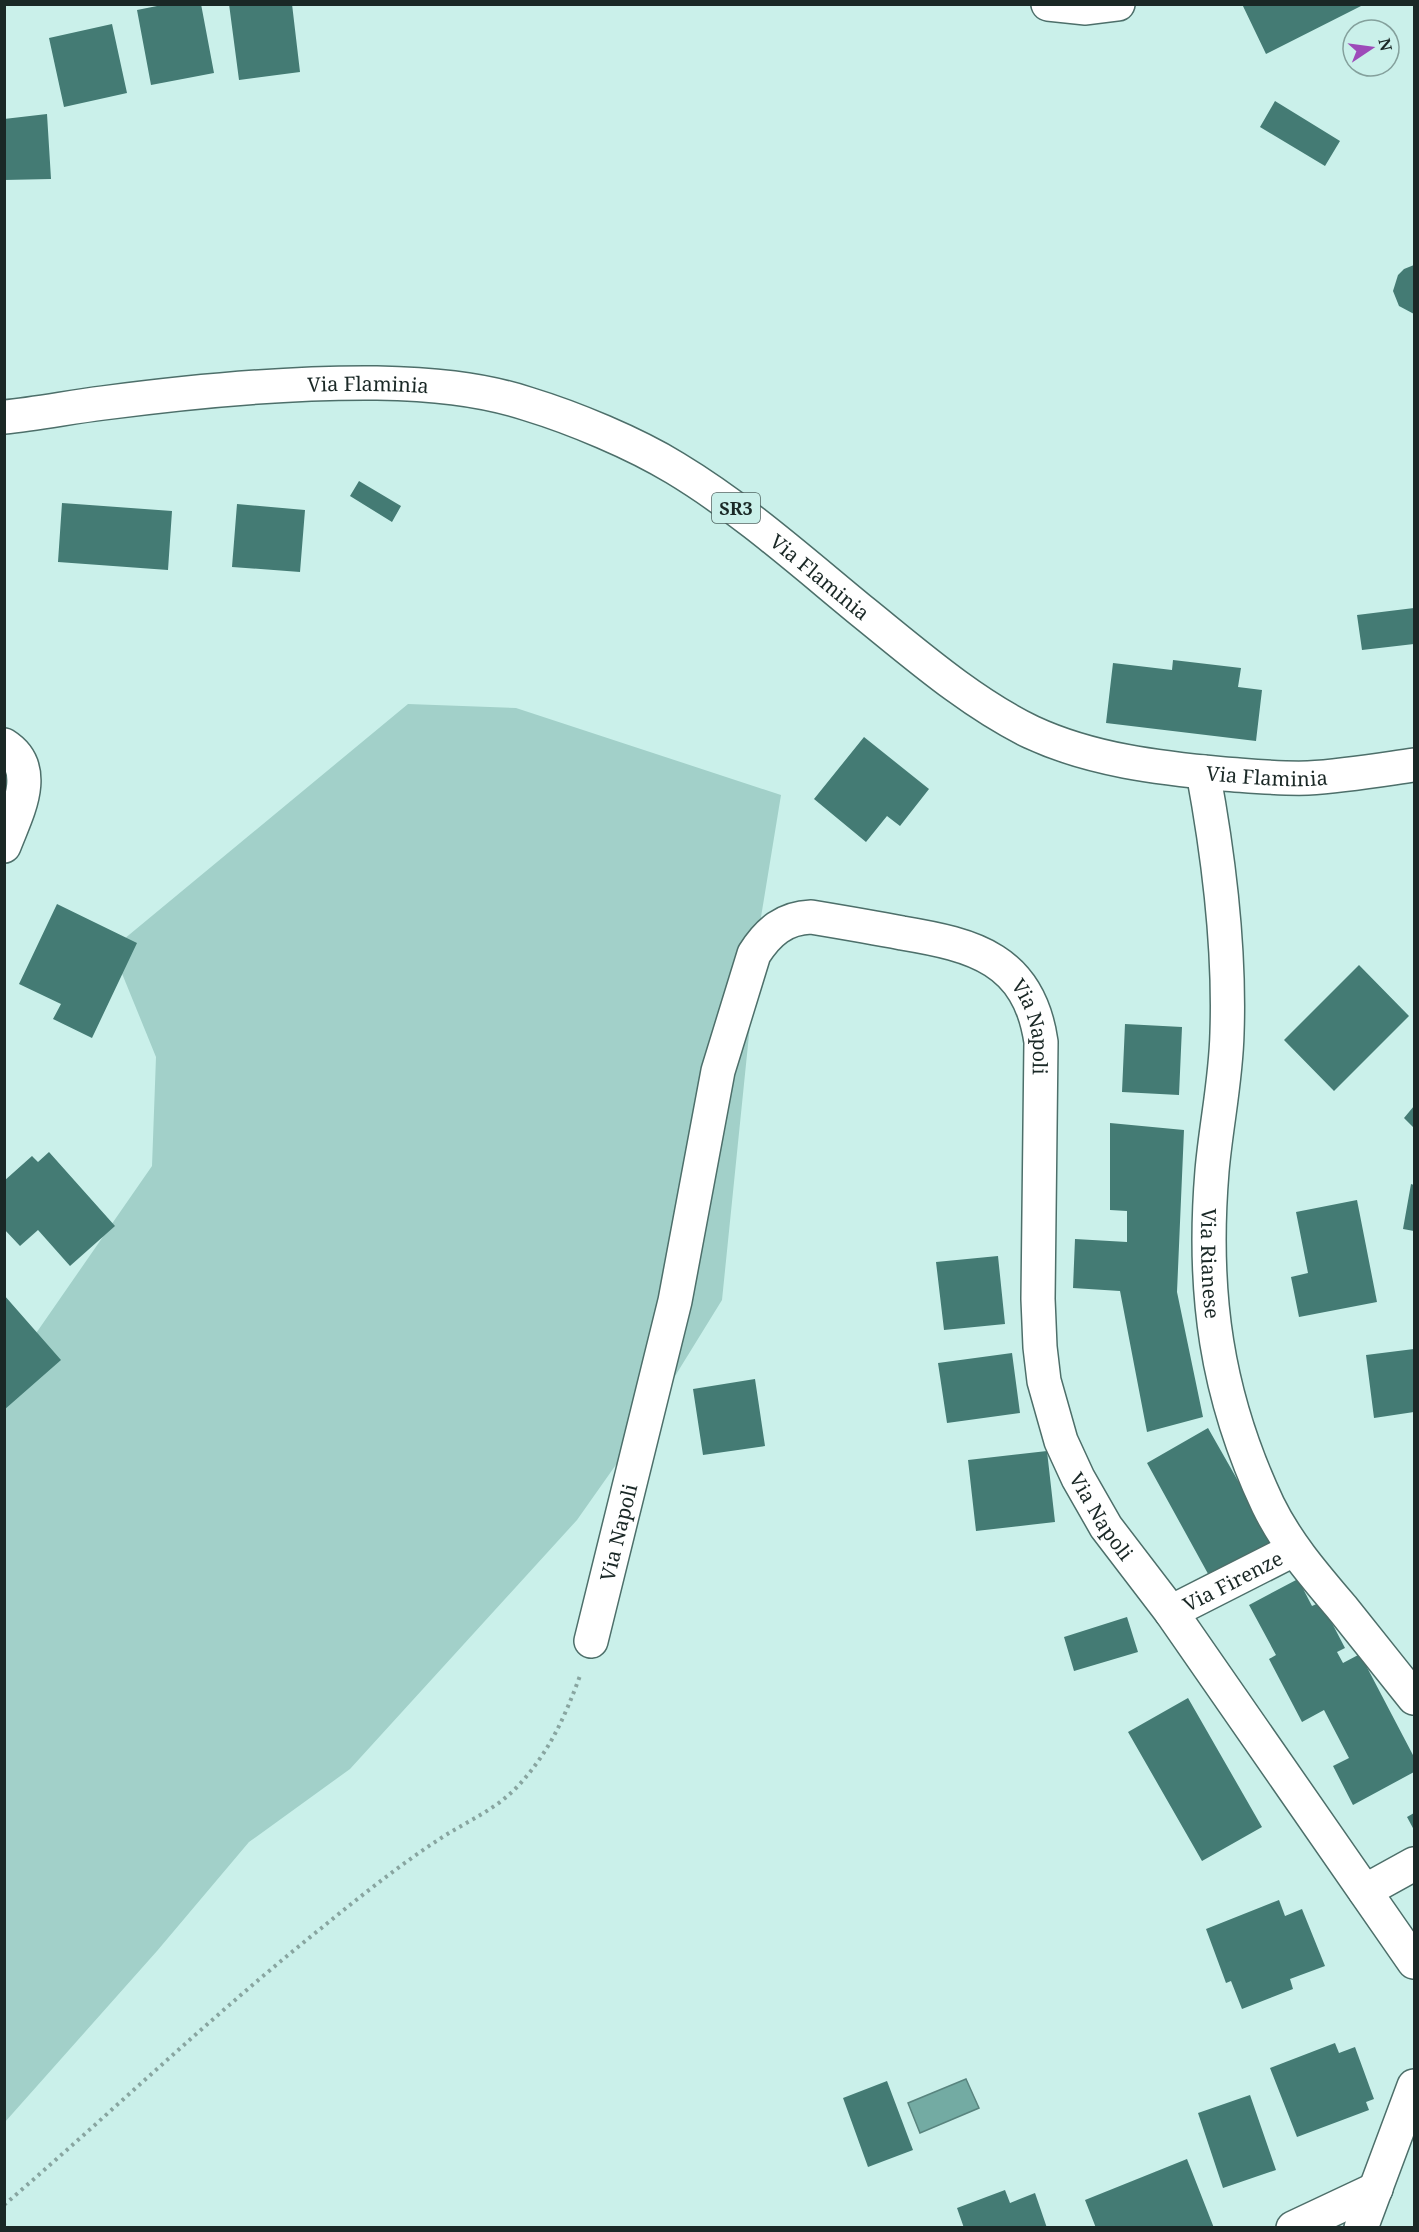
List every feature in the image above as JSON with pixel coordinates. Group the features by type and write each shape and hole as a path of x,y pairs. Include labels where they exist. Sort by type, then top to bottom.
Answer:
{"street":[{"path":"1048,4 1086,8 1118,4"},
{"name":"Via Flaminia","path":"4,417 209,390 332,382 455,388 494,394 530,404 582,424 658,458 719,496 916,654 1003,717 1062,744 1101,756 1140,764 1281,778 1310,778 1414,765"},
{"path":"4,846 21,798 25,775 14,755"},
{"name":"Via Rianese","path":"1203,772 1223,902 1227,989 1226,1061 1214,1151 1209,1269 1213,1328 1234,1422 1269,1507 1293,1550 1414,1698"},
{"name":"Via Napoli","path":"591,1641 673,1311 710,1108 726,1040 754,954 770,932 789,920 801,917 959,944 991,960 1012,976 1026,993 1036,1016 1041,1042 1038,1299 1040,1355 1048,1397 1061,1441 1092,1504 1122,1550 1171,1612 1414,1962"},
{"name":"Via Firenze","path":"1171,1612 1293,1550"},
{"path":"1365,1891 1414,1864"},
{"path":"1361,2228 1414,2086"},
{"path":"1293,2228 1376,2189"}],"path":[{"path":"4,2205 319,1931 439,1839 483,1815 516,1787 549,1747 568,1707 591,1641"}],"shaded area":[{"path":"408,704 516,708 781,795 761,917 722,1300 651,1415 577,1520 350,1769 249,1842 157,1951 5,2122 5,1378 152,1166 156,1057 112,949"},
{"path":"966,2079 979,2108 920,2133 908,2103"}],"building":[{"path":"167,4 201,4 214,73 151,85 137,10"},
{"path":"229,4 292,4 300,72 239,80"},
{"path":"1242,4 1365,4 1266,54"},
{"path":"112,24 127,93 64,107 49,38"},
{"path":"1275,101 1340,141 1325,166 1260,127"},
{"path":"47,114 51,179 4,180 4,119"},
{"path":"1414,265 1414,314 1399,306 1393,291 1398,275 1404,269"},
{"path":"359,481 401,506 392,522 350,496"},
{"path":"62,503 172,511 168,570 58,562"},
{"path":"237,504 305,510 300,572 232,567"},
{"path":"1414,608 1414,644 1362,650 1357,615"},
{"path":"1173,660 1241,668 1238,687 1262,690 1256,741 1106,723 1113,663 1172,670"},
{"path":"864,737 929,789 900,826 887,816 866,842 814,799"},
{"path":"57,904 137,943 92,1038 53,1019 61,1004 19,984"},
{"path":"1359,965 1409,1016 1334,1091 1284,1040"},
{"path":"1125,1024 1182,1027 1179,1095 1122,1092"},
{"path":"1414,1106 1414,1128 1404,1118"},
{"path":"1110,1123 1184,1130 1177,1292 1203,1417 1147,1432 1120,1291 1073,1288 1075,1239 1127,1242 1127,1211 1110,1210"},
{"path":"49,1152 115,1226 70,1266 38,1230 20,1246 4,1229 4,1181 32,1156 38,1162"},
{"path":"1411,1184 1414,1185 1414,1231 1403,1229"},
{"path":"1357,1200 1377,1302 1299,1317 1291,1277 1308,1273 1296,1212"},
{"path":"998,1256 1005,1324 944,1330 936,1262"},
{"path":"4,1295 61,1360 4,1410"},
{"path":"1414,1349 1414,1412 1374,1418 1366,1355"},
{"path":"1012,1353 1020,1413 947,1423 938,1363"},
{"path":"755,1379 765,1446 703,1455 693,1389"},
{"path":"1208,1428 1275,1546 1212,1581 1147,1463"},
{"path":"1047,1451 1055,1522 976,1531 968,1460"},
{"path":"1298,1579 1312,1606 1321,1602 1345,1648 1337,1652 1343,1663 1360,1654 1414,1757 1414,1772 1353,1805 1333,1766 1349,1758 1324,1710 1302,1722 1269,1659 1276,1655 1249,1605"},
{"path":"1127,1617 1138,1652 1074,1671 1064,1637"},
{"path":"1188,1698 1262,1827 1202,1861 1128,1732"},
{"path":"1414,1813 1414,1830 1407,1817"},
{"path":"1279,1900 1285,1916 1302,1909 1325,1966 1290,1979 1293,1989 1242,2009 1231,1981 1226,1983 1206,1929"},
{"path":"1335,2043 1339,2053 1355,2047 1374,2099 1366,2102 1369,2110 1297,2137 1270,2068"},
{"path":"887,2081 913,2150 868,2167 843,2098"},
{"path":"1250,2095 1276,2170 1223,2188 1198,2113"},
{"path":"1187,2159 1214,2228 1096,2228 1085,2200"},
{"path":"1005,2190 1010,2203 1035,2193 1047,2228 964,2228 957,2208"}]}
